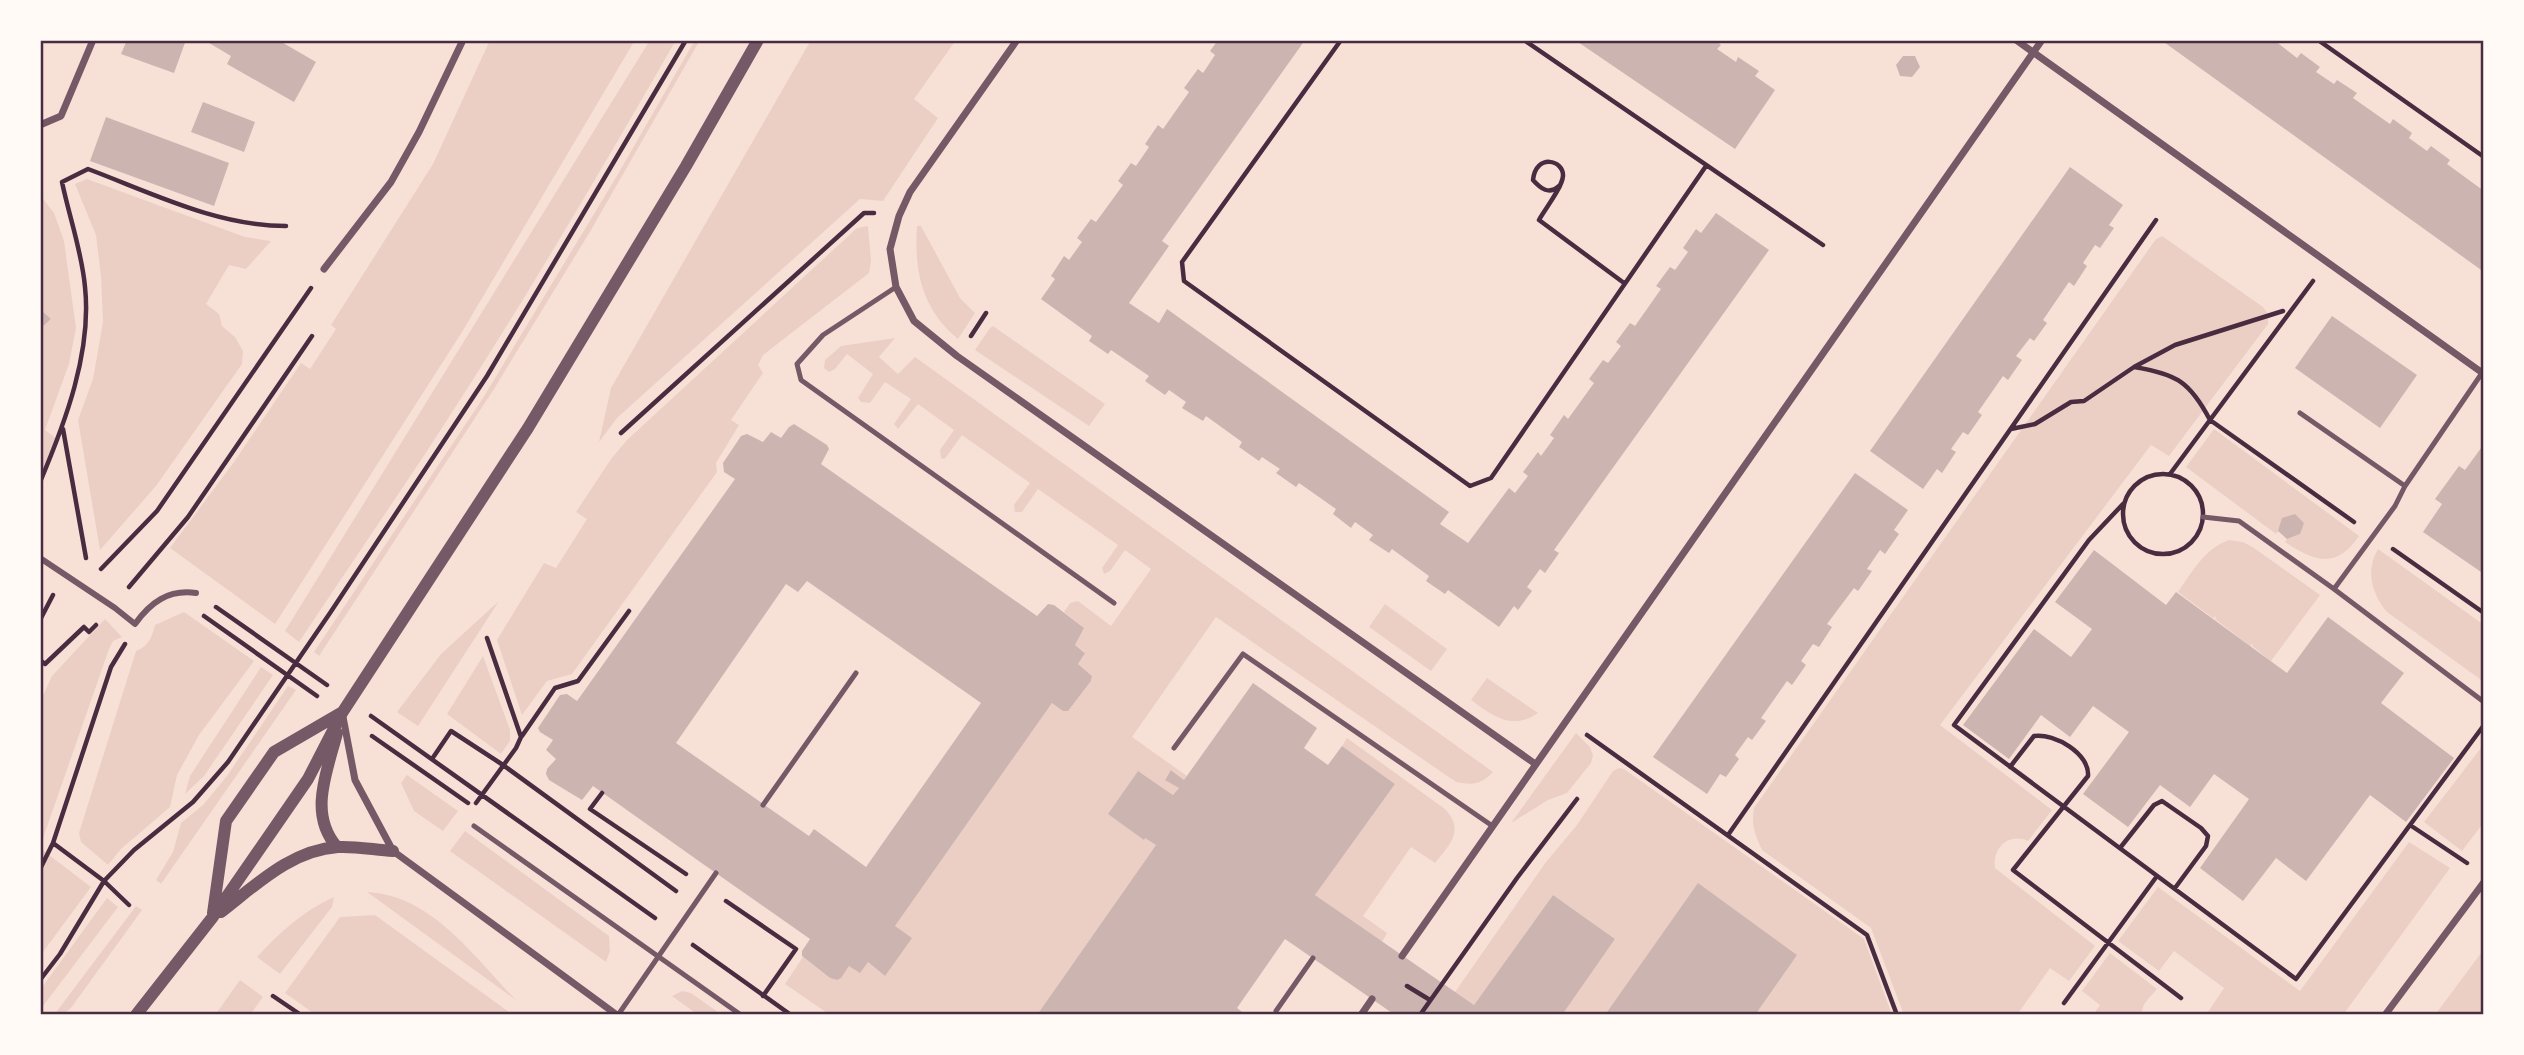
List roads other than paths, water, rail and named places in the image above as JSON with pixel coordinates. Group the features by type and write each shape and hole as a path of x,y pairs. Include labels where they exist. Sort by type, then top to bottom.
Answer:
{"street":[{"path":"40,125 61,116 93,40"},
{"path":"324,269 391,182 419,132 463,40"},
{"path":"136,1015 212,918 308,779 342,713 522,438 686,166 758,40"},
{"path":"1017,40 910,192 899,215 890,249 896,287 914,321 957,356 1534,763"},
{"path":"2016,40 2483,374"},
{"path":"1402,956 1534,763 2042,40"},
{"path":"40,558 116,608 135,624 153,602 184,591 196,593"},
{"path":"337,847 323,825 320,809 342,713"},
{"path":"342,713 355,780 393,851 618,1015"},
{"path":"212,918 226,821 274,752 342,713"},
{"path":"212,918 285,863 308,854 337,847 393,851"},
{"path":"2385,1015 2484,882"},
{"path":"1361,1015 1372,999"}],"lane":[{"path":"896,287 823,335 797,363 801,380 1114,603"},
{"path":"2334,589 2395,506 2405,486 2483,374"},
{"path":"2300,413 2405,486"},
{"path":"2203,517 2239,521 2484,702"},
{"path":"1174,748 1243,654 1491,825"},
{"path":"763,805 856,673"},
{"path":"474,826 741,1015"},
{"path":"618,1015 716,873"},
{"path":"1276,1011 1313,958"}]}
